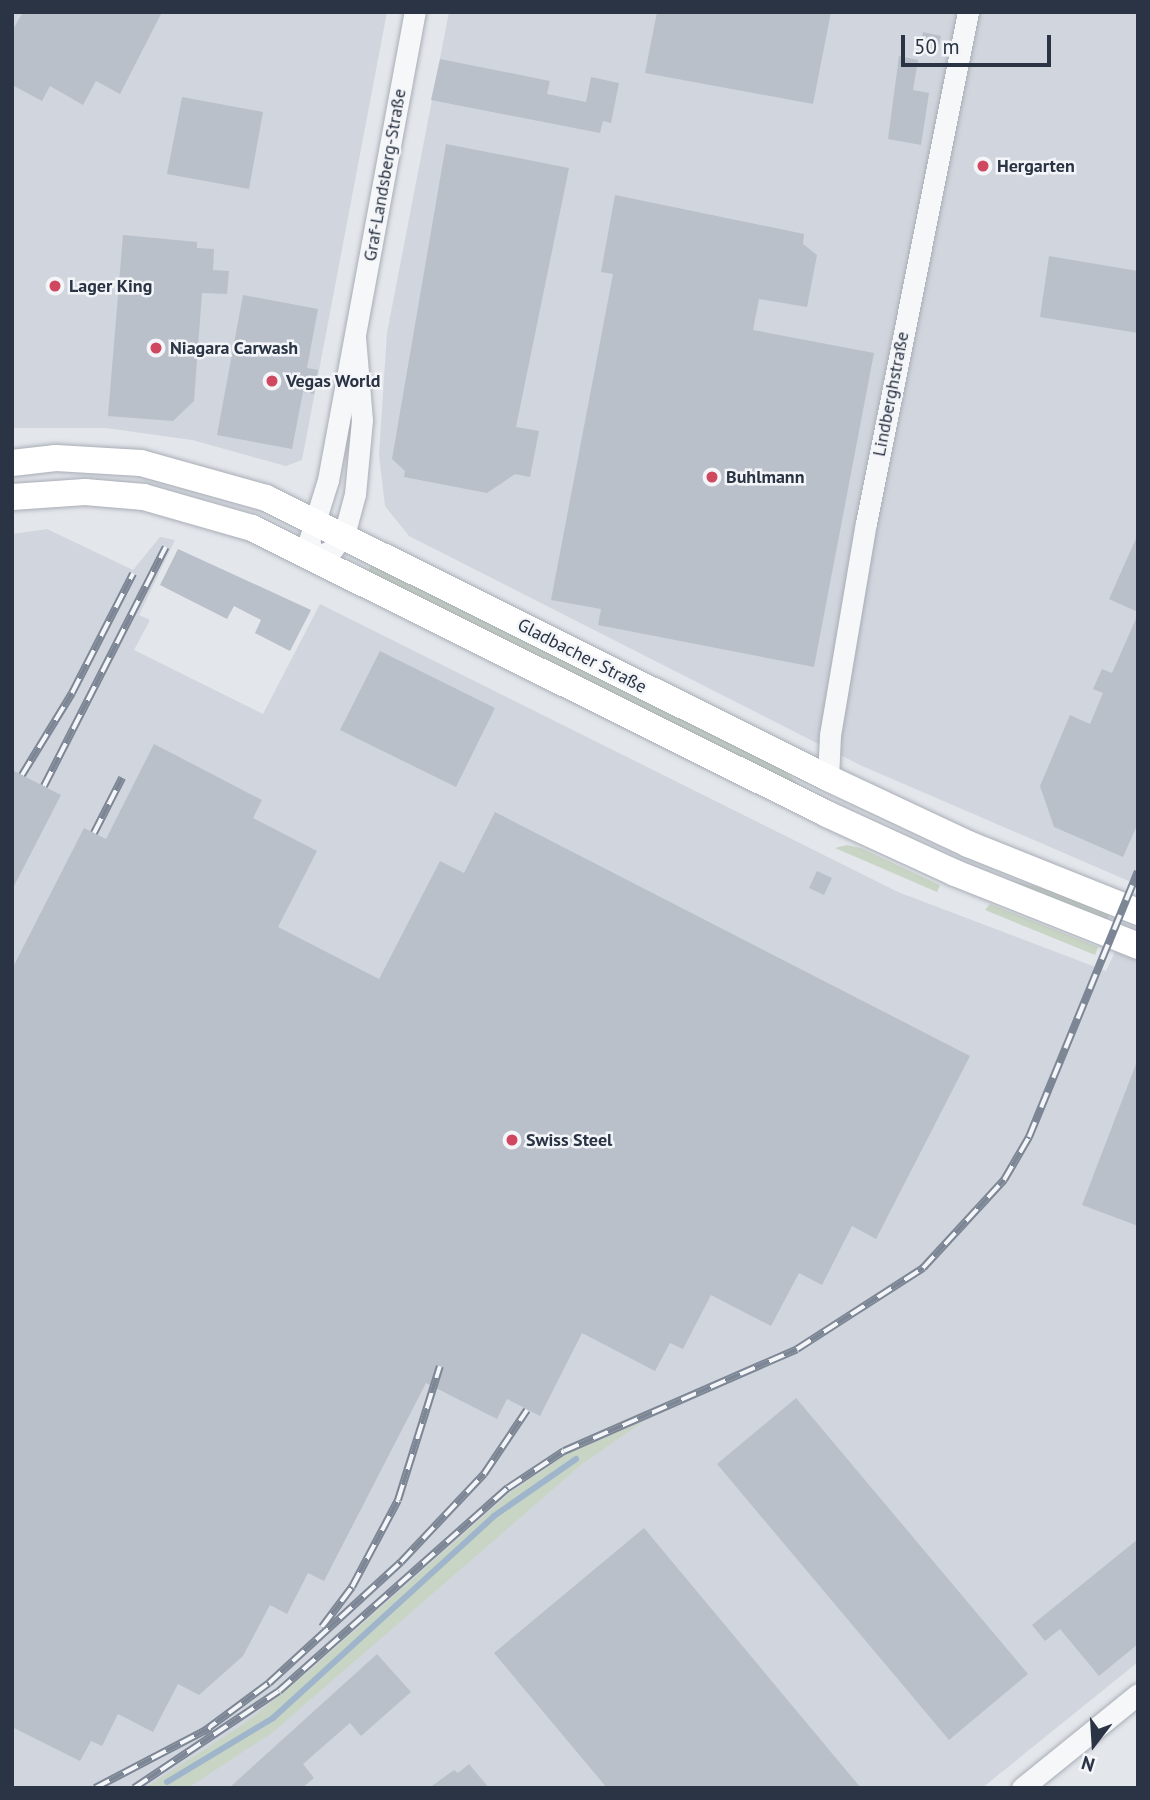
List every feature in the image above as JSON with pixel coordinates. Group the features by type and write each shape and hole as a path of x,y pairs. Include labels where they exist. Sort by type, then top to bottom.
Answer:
{"main road":[{"name":"Gladbacher Straße","path":"12,463 56,458 141,463 221,482 344,535 828,778 968,845 1138,912"},
{"name":"Gladbacher Straße","path":"12,497 85,492 144,497 242,524 827,814 955,873 1138,946"},
{"path":"827,814 828,778"}],"street":[{"name":"Graf-Landsberg-Straße","path":"314,558 309,541 313,520 328,481 415,12"},
{"name":"Lindberghstraße","path":"828,778 830,736 866,523 968,12"},
{"name":"Graf-Landsberg-Straße","path":"344,535 355,494 362,420 355,338"},
{"path":"314,558 332,550 344,535"},
{"path":"1022,1788 1138,1694"}],"shaded area":[{"path":"12,12 387,12 302,460 286,466 192,440 106,428 12,428"},
{"path":"449,12 1138,12 1138,885 860,765 409,536 385,506 379,455 387,333"},
{"name":"Swiss Steel","path":"47,529 133,570 160,537 175,540 139,615 150,620 134,650 263,714 320,604 898,892 1106,971 1115,952 1138,960 1138,1662 982,1788 12,1788 12,534"}],"green space":[{"path":"373,562 785,771 804,790 367,573"},
{"path":"847,845 861,848 940,885 937,892 835,848"},
{"path":"993,876 1058,892 1110,913 1105,924"},
{"path":"990,904 1098,947 1095,955 985,910"},
{"path":"644,1421 582,1464 273,1732 188,1788 145,1788 244,1724 307,1673 512,1491 569,1453"}],"building":[{"path":"23,12 162,12 120,94 96,81 83,105 50,86 42,101 12,85 12,31"},
{"path":"657,12 831,12 813,104 645,73"},
{"path":"923,32 941,36 937,54 920,51"},
{"path":"899,56 918,60 913,90 929,93 921,145 888,139"},
{"path":"440,59 550,81 547,94 586,102 591,77 619,83 611,123 603,121 600,133 431,100"},
{"path":"182,97 263,112 249,189 167,174"},
{"path":"446,144 569,168 516,427 539,431 530,477 515,474 487,493 404,477 405,471 392,459"},
{"name":"Buhlmann","path":"615,195 804,234 803,244 817,255 807,307 759,299 753,330 874,353 814,667 598,625 601,609 551,600 613,274 601,272"},
{"name":"Niagara Carwash","path":"123,235 197,242 197,248 214,249 213,270 229,271 227,294 202,293 194,401 173,421 108,416"},
{"path":"1049,256 1138,271 1138,333 1040,317"},
{"name":"Vegas World","path":"243,295 318,309 307,368 318,370 314,394 303,392 292,449 217,435"},
{"path":"1138,534 1138,612 1109,599"},
{"path":"178,549 311,610 290,651 255,633 261,620 234,606 227,619 160,585"},
{"path":"1138,614 1138,823 1123,857 1054,827 1040,786 1070,715 1090,724 1103,693 1093,689 1102,669 1112,673"},
{"path":"380,651 495,708 456,787 340,730"},
{"name":"Swiss Steel","path":"154,744 262,800 253,818 317,851 278,927 379,979 440,861 464,873 495,812 970,1056 876,1239 852,1226 822,1285 799,1273 771,1326 711,1295 683,1349 670,1343 655,1371 582,1333 540,1416 507,1399 497,1419 426,1383 324,1581 308,1573 287,1614 270,1605 243,1656 199,1695 178,1684 153,1732 118,1714 102,1746 91,1741 80,1761 12,1727 12,969 84,828 106,839"},
{"path":"12,770 61,795 12,890"},
{"path":"817,871 832,878 824,895 809,888"},
{"path":"1138,1064 1138,1226 1082,1205"},
{"path":"796,1398 1028,1674 949,1740 717,1464"},
{"path":"644,1528 861,1788 607,1788 494,1653"},
{"path":"1138,1539 1138,1644 1099,1676 1060,1629 1045,1641 1032,1625"},
{"path":"377,1654 411,1692 361,1736 350,1723 303,1764 314,1778 302,1788 229,1788"},
{"path":"469,1764 489,1788 429,1788 454,1770 458,1773"}],"waterway":[{"path":"167,1782 273,1718 494,1516 576,1459"}],"railway":[{"path":"44,786 166,547"},
{"path":"22,775 72,693 133,574"},
{"path":"94,833 122,778"},
{"path":"134,1788 279,1691 508,1488 564,1451 797,1349 923,1268 1004,1180 1029,1137 1138,871"},
{"path":"322,1627 352,1587 398,1500 440,1366"},
{"path":"203,1732 269,1683 401,1562 484,1474 527,1410"},
{"path":"95,1788 210,1728"}],"place":[{"name":"Hergarten","path":"983,166"},
{"name":"Lager King","path":"55,286"},
{"name":"Niagara Carwash","path":"156,348"},
{"name":"Vegas World","path":"272,381"},
{"name":"Buhlmann","path":"712,477"},
{"name":"Swiss Steel","path":"512,1140"}]}
